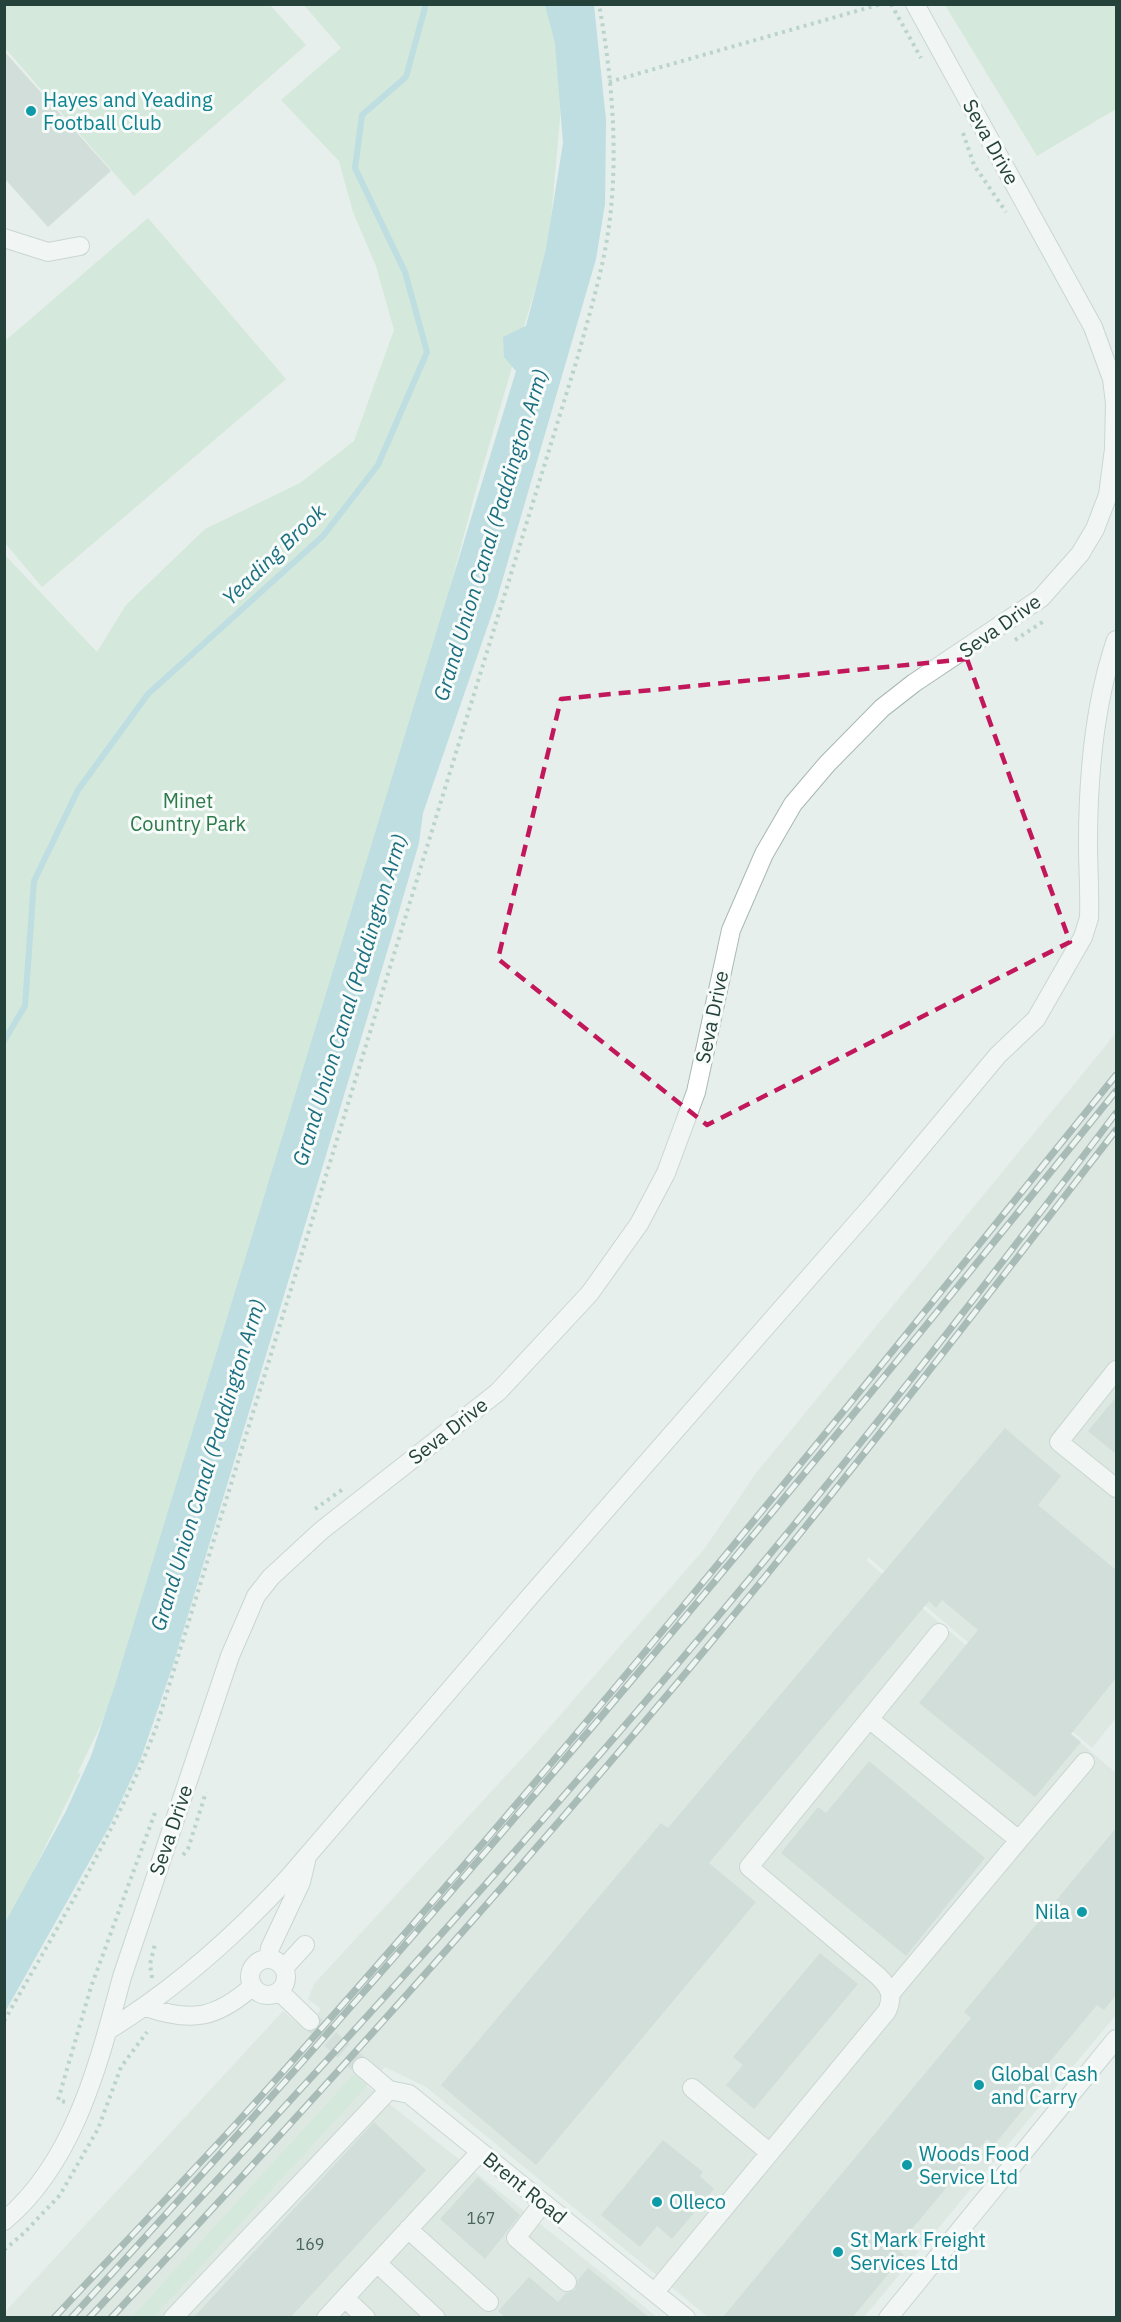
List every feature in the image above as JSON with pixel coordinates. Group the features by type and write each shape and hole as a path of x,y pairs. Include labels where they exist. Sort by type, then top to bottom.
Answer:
{"street":[{"name":"Seva Drive","path":"4,2221 33,2191 71,2131 107,2031 126,1966 230,1656 256,1596 271,1577 322,1530 498,1392 590,1293 639,1224 666,1173 696,1092 731,930 764,854 793,804 826,764 882,708 914,683 1041,598 1080,554 1098,521 1108,495 1114,449 1115,403 1106,358 1093,327 915,4"},
{"path":"4,238 48,252 80,246"},
{"path":"107,2031 147,2007 256,1913 876,1202 998,1055 1036,1018 1083,936 1089,918 1088,844 1093,750 1105,672 1116,640"},
{"path":"1116,1370 1059,1442 1116,1488"},
{"path":"891,1993 878,1976 749,1867 939,1633"},
{"path":"869,1719 1019,1840"},
{"path":"654,2292 887,2011 891,1993 1085,1762"},
{"path":"305,1945 276,1964 253,1968 251,1974 256,1991 268,1995 279,1991 285,1983 276,1964 270,1948 301,1881 307,1855"},
{"path":"147,2007 174,2015 202,2016 221,2011 253,1986"},
{"path":"279,1991 310,2021"},
{"path":"888,2318 1116,2039"},
{"name":"Brent Road","path":"362,2067 389,2090 408,2094 686,2318"},
{"path":"692,2088 770,2153"},
{"path":"173,2318 389,2090"},
{"path":"326,2318 480,2152"},
{"path":"543,2203 516,2238 567,2282"},
{"path":"408,2229 489,2302"},
{"path":"376,2263 436,2318"},
{"path":"345,2298 366,2318"}],"path":[{"path":"4,2021 107,1840 133,1786 175,1671 596,290 606,243 612,194 609,82 599,4"},
{"path":"609,82 881,4"},
{"name":"Seva Drive","path":"974,165 1010,217"},
{"name":"Seva Drive","path":"65,2102 58,2100 91,1987 158,1805"},
{"path":"155,1984 149,1973 156,1937"},
{"path":"98,2129 121,2067 147,2032"}],"highlighted area":[{"path":"967,659 1070,942 707,1125 498,959 561,699"}],"shaded area":[{"path":"1116,1033 1116,1718 1092,1748 868,1557 867,1561 1116,1773 1116,2015 864,2317 708,2317 426,2087 385,2067 367,2086 657,2317 5,2318 4,2313 283,2011 304,2029 321,2009 308,1999 314,1984 536,1743 705,1548 756,1473"}],"green space":[{"path":"4,5 270,5 306,45 134,196 5,48"},
{"name":"Minet Country Park","path":"304,5 546,5 564,73 549,242 477,486 408,745 116,1693 77,1774 81,1773 12,1915 5,1937 5,555 97,652 126,605 205,529 300,483 354,441 394,330 376,266 353,212 339,161 281,100 341,48"},
{"path":"945,5 1116,5 1116,109 1037,156"},
{"path":"148,218 286,379 42,587 5,543 5,341"},
{"path":"354,2074 367,2086 154,2317 132,2317"}],"water":[{"name":"Grand Union Canal (Paddington Arm)","path":"545,5 594,5 606,120 605,204 596,259 496,602 423,813 419,843 393,932 173,1665 141,1758 110,1825 5,2012 5,1923 66,1811 91,1756 115,1685 516,371 504,357 503,337 526,326 546,249 563,143 555,43"}],"building":[{"name":"Hayes and Yeading Football Club","path":"4,51 111,171 48,227 4,178"},
{"path":"1116,1397 1116,1454 1088,1431"},
{"path":"1005,1428 1061,1476 1038,1505 1116,1570 1116,1678 1071,1734 1081,1742 1035,1797 919,1703 978,1630 942,1600 936,1608 929,1601 709,1863 756,1902 536,2165 441,2085 661,1823 668,1828"},
{"path":"869,1761 985,1858 906,1956 781,1853 818,1807 826,1813"},
{"path":"1116,1828 1116,1995 1104,2010 1097,2005 1033,2082 1040,2089 994,2145 987,2139 896,2248 904,2255 852,2318 722,2318 971,2018 964,2012"},
{"path":"820,1953 858,1984 754,2109 726,2085 743,2065 733,2057"},
{"path":"374,2122 426,2170 290,2318 193,2318"},
{"name":"Olleco","path":"663,2140 703,2172 700,2176 714,2189 672,2239 657,2226 640,2247 601,2215"},
{"path":"478,2177 520,2215 485,2259 440,2219"},
{"path":"588,2268 650,2318 506,2318 498,2311 529,2277 558,2302 566,2293 575,2290 578,2280"}],"waterway":[{"name":"Yeading Brook","path":"4,1041 25,1006 34,881 78,790 148,694 323,536 378,465 427,352 405,272 355,168 362,115 406,77 426,4"}],"tunnel":[{"path":"310,2021 362,2067"}],"railway":[{"path":"54,2318 234,2126 461,1869 792,1475 1116,1075"},
{"path":"71,2318 341,2018 604,1713 862,1404 1116,1091"},
{"path":"89,2318 388,1993 680,1661 902,1390 1116,1113"},
{"path":"111,2318 404,1997 619,1752 852,1469 1116,1130"}],"place":[{"name":"Hayes and Yeading Football Club","path":"31,111"},
{"name":"Nila","path":"1082,1912"},
{"name":"Global Cash and Carry","path":"979,2085"},
{"name":"Woods Food Service Ltd","path":"907,2165"},
{"name":"Olleco","path":"657,2202"},
{"name":"St Mark Freight Services Ltd","path":"838,2252"}]}
